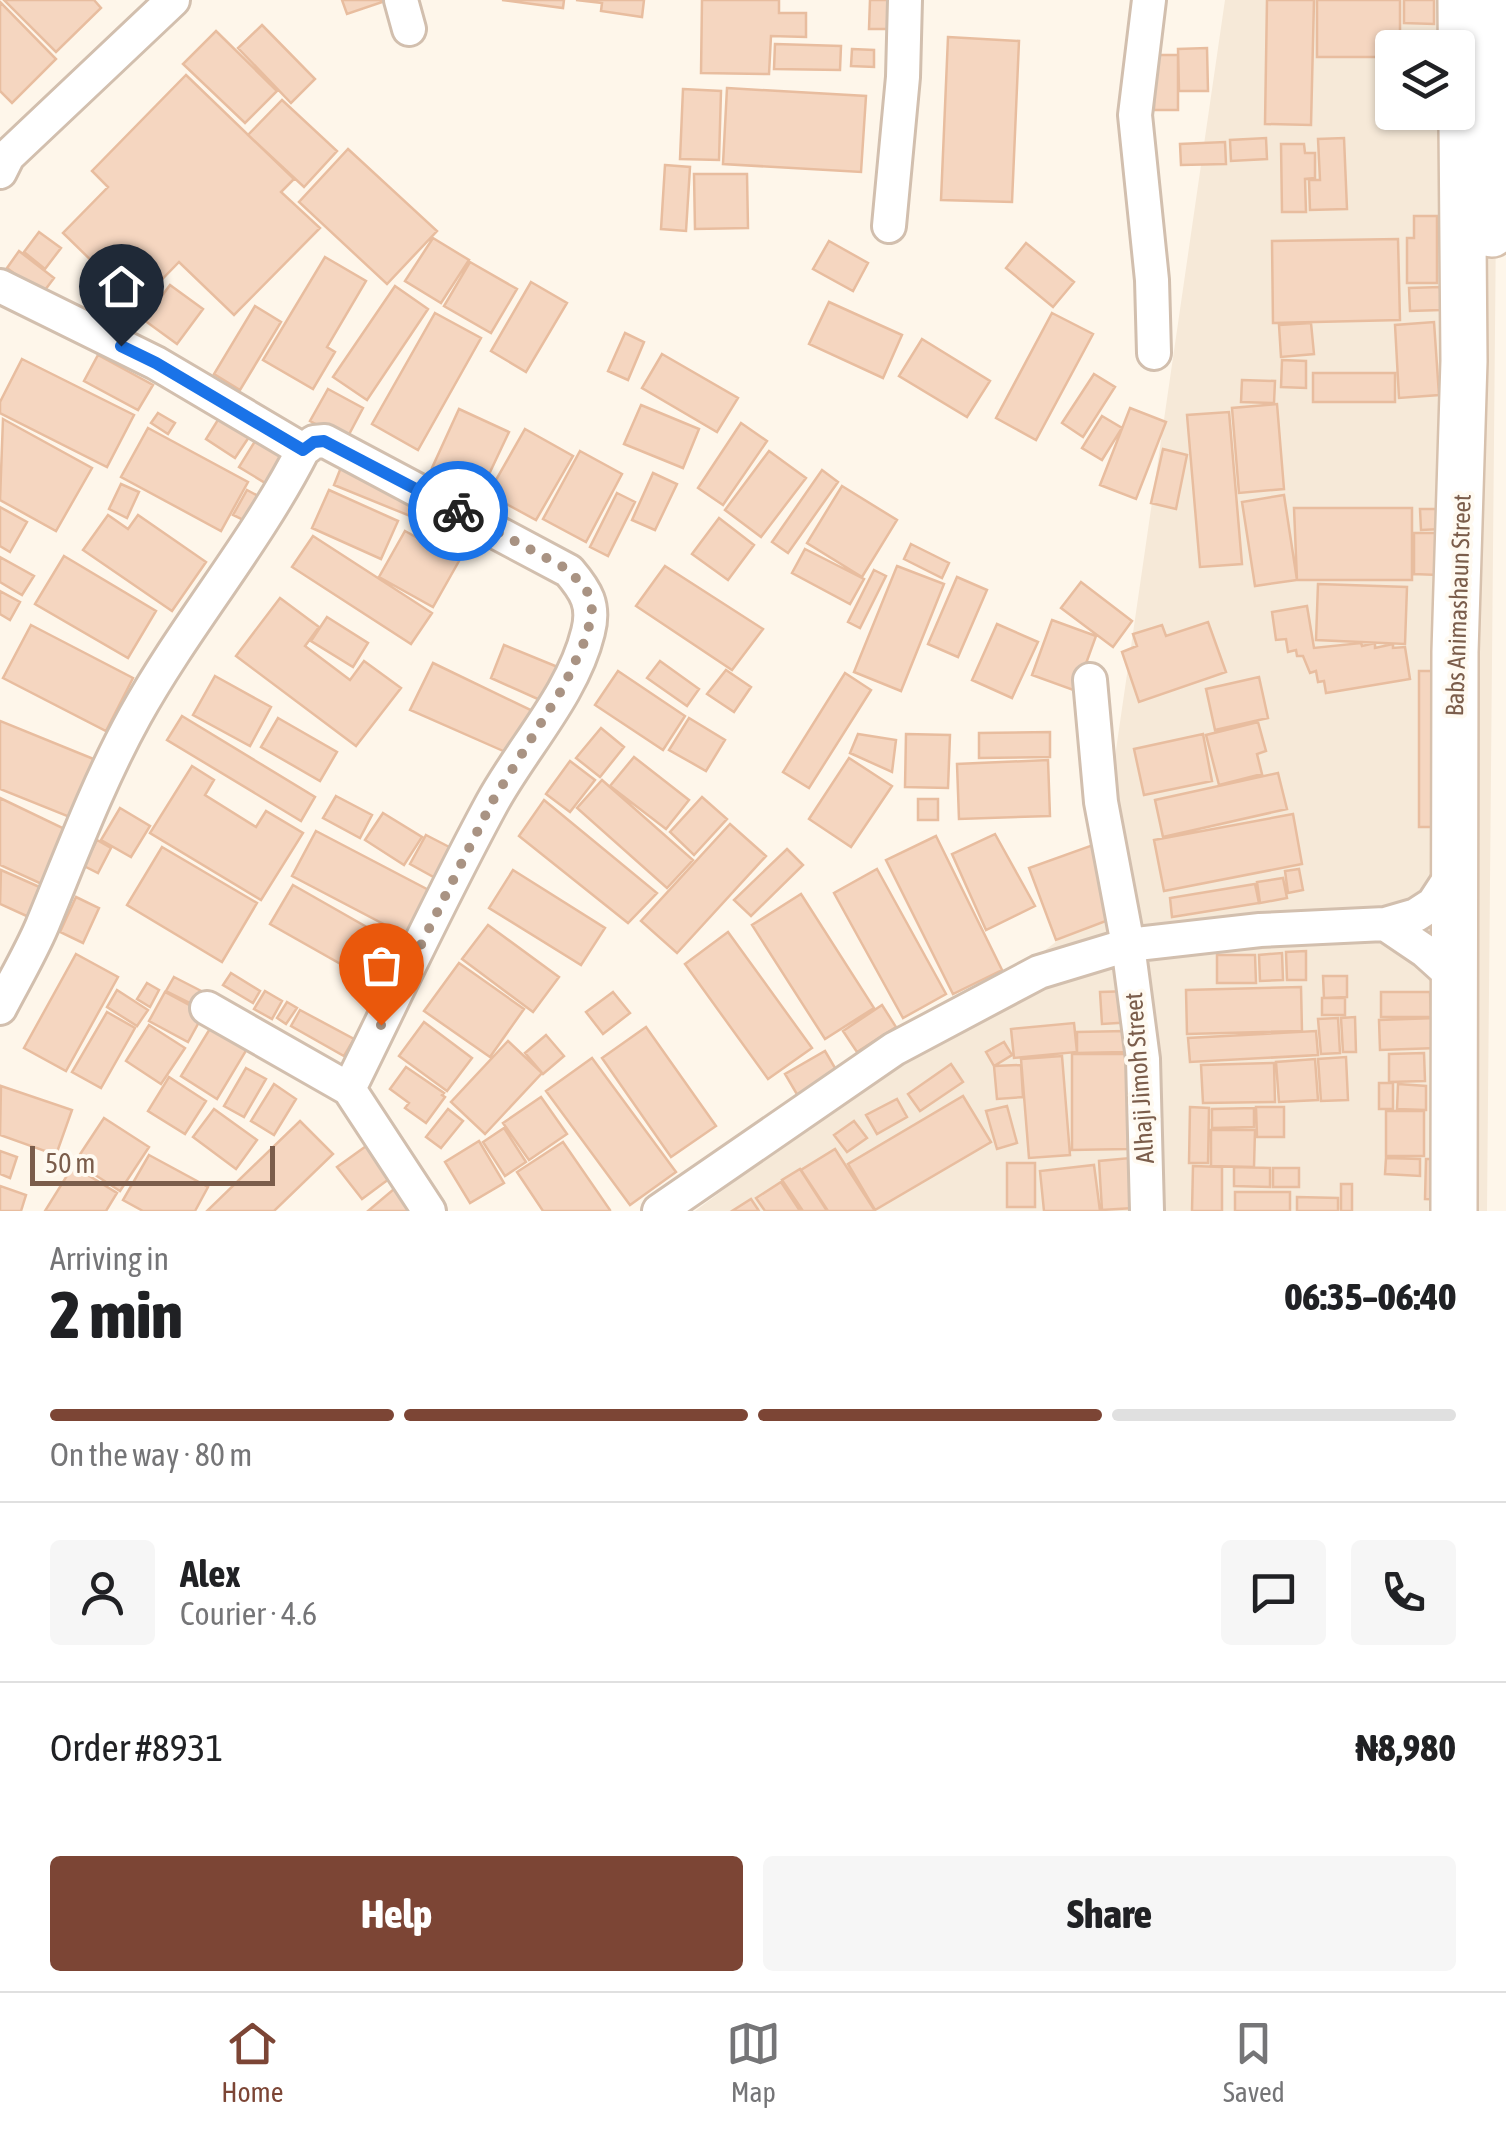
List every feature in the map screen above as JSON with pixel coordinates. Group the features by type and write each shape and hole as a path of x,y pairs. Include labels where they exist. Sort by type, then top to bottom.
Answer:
{"main road":[{"name":"Babs Animashaun Street","path":"1454,1211 1455,652 1464,361 1490,3"},
{"name":"Babs Animashaun Street","path":"1482,1211 1490,3"}],"street":[{"path":"3,160 173,0"},
{"path":"889,226 903,77 905,0"},
{"path":"1149,0 1134,115 1152,280 1154,353"},
{"path":"0,286 156,363 303,450"},
{"path":"0,1008 40,929 68,858 134,717 184,636 232,570 303,450 314,442 324,441 569,570 587,591 592,610 587,636 564,686 492,802 349,1089"},
{"name":"Alhaji Jimoh Street","path":"1090,680 1100,802 1128,945 1143,1059 1146,1211"},
{"path":"659,1211 894,1049 1038,972 1128,945 1260,930 1385,924 1416,915 1433,904 1454,872"},
{"path":"1385,924 1456,978"},
{"path":"208,1008 349,1089 429,1211"}],"shaded area":[{"path":"1225,0 1498,0 1487,1211 695,1211 1092,915"}],"building":[{"path":"4,0 94,0 101,8 56,52"},
{"path":"342,0 388,0 347,14"},
{"path":"502,0 564,0 563,8"},
{"path":"576,0 644,0 642,17 601,11 602,3"},
{"path":"702,0 779,0 779,13 806,13 806,37 771,36 769,74 701,73"},
{"path":"870,0 897,0 896,29 869,29"},
{"path":"1267,0 1314,0 1311,125 1265,124"},
{"path":"1317,0 1400,0 1400,30 1375,30 1375,57 1317,57"},
{"path":"1404,0 1434,0 1434,24 1404,23"},
{"path":"0,2 56,59 12,103 0,91"},
{"path":"262,25 315,79 291,103 238,48"},
{"path":"216,31 277,91 245,123 183,64"},
{"path":"948,37 1019,41 1012,202 941,200"},
{"path":"775,44 841,46 840,70 774,69"},
{"path":"1207,48 1208,91 1179,91 1178,49"},
{"path":"852,49 874,50 874,67 851,66"},
{"path":"1154,55 1178,55 1178,110 1154,110"},
{"path":"186,75 294,179 281,192 320,228 234,315 179,262 137,305 63,233 108,187 92,171"},
{"path":"727,88 866,96 861,172 723,164"},
{"path":"683,89 721,91 719,160 680,159"},
{"path":"282,100 337,151 304,187 248,135"},
{"path":"1266,138 1267,159 1231,161 1230,140"},
{"path":"1344,138 1347,209 1310,210 1309,180 1320,180 1318,139"},
{"path":"1225,142 1226,164 1181,165 1180,144"},
{"path":"1281,144 1304,144 1305,153 1315,153 1315,178 1305,179 1306,212 1282,212"},
{"path":"348,149 437,231 387,284 299,202"},
{"path":"665,165 690,167 686,231 661,229"},
{"path":"694,174 747,174 748,228 695,229"},
{"path":"1414,216 1437,216 1437,283 1407,283 1407,238 1414,238"},
{"path":"39,232 61,248 45,269 24,252"},
{"path":"433,238 469,260 441,303 405,281"},
{"path":"1398,239 1400,320 1273,323 1272,241"},
{"path":"829,241 868,263 853,291 813,269"},
{"path":"1026,243 1074,282 1053,307 1006,268"},
{"path":"19,251 54,278 42,294 7,268"},
{"path":"325,257 366,281 327,347 335,352 313,389 263,360"},
{"path":"470,262 517,289 491,333 444,306"},
{"path":"531,282 567,303 526,372 491,351"},
{"path":"170,285 203,309 177,344 144,320"},
{"path":"395,286 428,309 367,400 333,377"},
{"path":"1440,287 1441,310 1410,311 1409,288"},
{"path":"829,302 902,335 883,378 809,344"},
{"path":"255,306 281,322 240,390 214,374"},
{"path":"435,313 481,338 418,450 372,424"},
{"path":"1052,313 1093,334 1036,440 996,418"},
{"path":"1434,322 1439,395 1399,398 1395,325"},
{"path":"1311,323 1314,354 1281,357 1279,325"},
{"path":"625,333 644,342 628,380 608,371"},
{"path":"922,339 990,381 967,417 899,376"},
{"path":"662,354 738,398 717,432 642,388"},
{"path":"98,355 153,385 138,410 84,381"},
{"path":"22,359 134,415 107,467 0,413 0,402"},
{"path":"1282,360 1306,361 1306,388 1281,387"},
{"path":"1313,373 1395,373 1395,402 1313,402"},
{"path":"1094,374 1115,387 1083,437 1062,423"},
{"path":"1242,380 1275,381 1274,403 1241,402"},
{"path":"328,389 363,408 346,440 310,421"},
{"path":"1277,404 1284,489 1239,493 1232,408"},
{"path":"641,405 699,429 683,468 624,444"},
{"path":"1130,408 1166,422 1136,499 1100,485"},
{"path":"459,409 509,432 481,491 432,468"},
{"path":"1229,412 1242,564 1200,567 1187,415"},
{"path":"158,413 175,423 168,434 151,423"},
{"path":"221,415 251,434 235,458 206,439"},
{"path":"1102,416 1122,428 1102,460 1082,448"},
{"path":"3,419 92,468 56,531 0,500"},
{"path":"741,423 767,441 723,505 698,488"},
{"path":"148,428 248,482 221,531 121,477"},
{"path":"525,429 573,456 536,520 488,494"},
{"path":"257,438 293,460 275,489 239,467"},
{"path":"1163,449 1187,455 1176,509 1151,503"},
{"path":"580,451 622,474 586,542 543,519"},
{"path":"769,451 806,478 761,537 725,510"},
{"path":"342,465 418,497 410,516 334,485"},
{"path":"822,470 838,482 788,553 772,542"},
{"path":"653,473 677,484 655,530 632,520"},
{"path":"121,484 139,492 127,518 109,509"},
{"path":"842,486 897,520 862,577 807,543"},
{"path":"247,490 271,503 258,527 233,515"},
{"path":"329,490 398,521 381,559 312,528"},
{"path":"617,493 635,502 608,556 590,547"},
{"path":"1284,495 1297,580 1255,586 1242,502"},
{"path":"0,507 27,522 10,552 0,546"},
{"path":"1294,508 1412,508 1412,580 1297,580"},
{"path":"1420,509 1441,509 1442,529 1421,530"},
{"path":"108,515 128,529 138,515 206,562 172,611 83,550"},
{"path":"719,518 754,545 728,580 692,554"},
{"path":"405,531 459,561 433,607 379,577"},
{"path":"1414,533 1439,533 1438,575 1414,574"},
{"path":"313,536 432,613 411,644 292,567"},
{"path":"911,544 949,563 942,578 904,559"},
{"path":"805,549 864,579 850,604 792,573"},
{"path":"64,556 156,611 128,658 35,604"},
{"path":"0,557 34,576 22,595 0,582"},
{"path":"665,566 763,629 732,670 636,606"},
{"path":"897,566 944,584 901,691 854,672"},
{"path":"874,570 886,576 860,628 848,622"},
{"path":"957,577 987,590 958,657 928,644"},
{"path":"1081,582 1132,621 1113,647 1061,608"},
{"path":"1318,584 1407,587 1405,644 1316,640"},
{"path":"0,591 20,602 10,620 0,614"},
{"path":"280,598 319,627 305,646 350,680 364,661 401,688 356,746 236,656"},
{"path":"1307,606 1314,648 1361,643 1375,643 1375,648 1393,644 1393,648 1405,647 1410,679 1326,693 1324,681 1318,682 1316,671 1310,673 1303,656 1297,656 1296,650 1288,652 1286,639 1276,640 1272,612"},
{"path":"327,617 368,643 353,667 311,641"},
{"path":"1052,620 1096,636 1076,691 1032,675"},
{"path":"1208,622 1226,672 1139,702 1122,652 1137,646 1133,634 1162,625 1166,636"},
{"path":"997,624 1038,642 1012,698 972,680"},
{"path":"31,625 133,678 106,731 3,678"},
{"path":"504,645 565,670 549,704 491,678"},
{"path":"660,661 699,689 687,706 647,678"},
{"path":"433,663 539,714 510,754 410,710"},
{"path":"726,670 751,687 734,712 707,694"},
{"path":"618,671 685,716 663,750 595,705"},
{"path":"1419,671 1439,671 1439,827 1419,827"},
{"path":"845,673 871,690 809,788 783,772"},
{"path":"215,676 271,707 250,746 193,715"},
{"path":"1259,677 1268,718 1215,730 1206,689"},
{"path":"182,716 315,797 301,821 167,740"},
{"path":"278,718 337,752 320,781 261,747"},
{"path":"689,718 725,740 706,771 669,750"},
{"path":"0,721 96,760 72,818 0,789"},
{"path":"1258,722 1266,751 1257,754 1262,774 1219,785 1206,735"},
{"path":"601,728 624,747 600,777 576,758"},
{"path":"1050,732 1050,757 979,758 979,733"},
{"path":"858,734 896,740 892,772 850,753"},
{"path":"906,734 950,735 948,788 905,787"},
{"path":"1203,734 1212,781 1144,795 1134,749"},
{"path":"634,757 689,800 666,829 610,786"},
{"path":"849,758 892,786 851,847 809,819"},
{"path":"1048,760 1050,816 959,819 957,764"},
{"path":"570,761 595,780 570,812 546,794"},
{"path":"192,766 214,780 205,795 256,827 266,811 303,833 261,900 150,833"},
{"path":"1278,773 1287,809 1163,837 1155,800"},
{"path":"602,780 693,860 667,888 577,808"},
{"path":"336,796 372,815 360,838 323,818"},
{"path":"702,797 727,819 694,855 670,832"},
{"path":"0,798 69,831 44,885 0,865"},
{"path":"918,799 938,799 938,820 918,820"},
{"path":"544,800 657,893 628,923 519,836"},
{"path":"120,808 150,826 131,857 101,840"},
{"path":"383,813 422,837 404,865 365,840"},
{"path":"1293,814 1302,864 1164,891 1154,840"},
{"path":"730,824 766,856 677,953 641,921"},
{"path":"316,831 442,897 418,942 292,876"},
{"path":"995,834 1035,906 986,930 952,854"},
{"path":"426,835 455,850 439,880 410,864"},
{"path":"936,836 1002,970 953,994 886,860"},
{"path":"97,840 111,848 98,873 84,866"},
{"path":"1093,845 1119,916 1056,940 1029,868"},
{"path":"162,847 257,903 222,962 127,905"},
{"path":"787,849 803,865 751,916 734,900"},
{"path":"877,869 946,994 903,1018 834,893"},
{"path":"1299,869 1303,890 1288,893 1285,871"},
{"path":"1,870 44,889 31,918 0,904"},
{"path":"513,870 605,928 581,965 489,908"},
{"path":"1283,878 1287,898 1260,903 1257,882"},
{"path":"1255,884 1259,903 1172,917 1170,898"},
{"path":"293,885 414,954 392,993 270,924"},
{"path":"801,894 874,1008 825,1039 752,925"},
{"path":"76,897 99,908 83,943 60,932"},
{"path":"488,925 559,977 533,1012 462,959"},
{"path":"728,932 812,1048 768,1079 685,964"},
{"path":"1306,951 1306,980 1287,980 1286,952"},
{"path":"1282,953 1283,980 1260,981 1259,955"},
{"path":"76,954 118,977 66,1071 24,1048"},
{"path":"1217,955 1255,955 1256,983 1217,983"},
{"path":"459,963 524,1009 490,1057 424,1011"},
{"path":"231,973 260,991 253,1003 223,985"},
{"path":"1323,976 1347,976 1347,997 1324,998"},
{"path":"174,977 209,995 202,1009 166,991"},
{"path":"147,983 159,990 150,1007 137,999"},
{"path":"1301,987 1302,1031 1187,1034 1186,990"},
{"path":"117,990 148,1010 137,1026 107,1007"},
{"path":"265,991 282,1001 272,1019 254,1009"},
{"path":"1131,991 1134,1022 1102,1024 1100,992"},
{"path":"165,992 204,1013 188,1042 149,1021"},
{"path":"613,992 630,1013 603,1034 586,1012"},
{"path":"1381,992 1430,992 1431,1017 1381,1017"},
{"path":"1322,998 1345,998 1345,1015 1322,1015"},
{"path":"287,1002 297,1008 286,1024 277,1018"},
{"path":"882,1005 896,1027 857,1052 843,1031"},
{"path":"300,1010 354,1039 344,1056 291,1026"},
{"path":"107,1012 135,1028 101,1088 72,1072"},
{"path":"1355,1017 1356,1052 1343,1052 1341,1018"},
{"path":"1338,1018 1340,1053 1321,1054 1318,1019"},
{"path":"1436,1018 1437,1048 1380,1050 1379,1020"},
{"path":"424,1022 472,1058 447,1091 399,1056"},
{"path":"1074,1023 1077,1052 1014,1058 1011,1029"},
{"path":"149,1025 185,1048 161,1084 126,1061"},
{"path":"211,1027 247,1049 217,1099 181,1076"},
{"path":"646,1027 716,1126 671,1157 602,1058"},
{"path":"1125,1031 1125,1052 1077,1053 1077,1032"},
{"path":"1316,1031 1318,1055 1190,1062 1188,1038"},
{"path":"546,1035 564,1056 543,1074 525,1053"},
{"path":"508,1041 542,1073 485,1134 451,1102"},
{"path":"1004,1042 1012,1055 994,1066 986,1052"},
{"path":"825,1051 838,1073 798,1096 785,1074"},
{"path":"1424,1053 1425,1081 1389,1082 1389,1054"},
{"path":"1072,1054 1128,1054 1128,1149 1072,1150"},
{"path":"1062,1056 1070,1155 1029,1158 1021,1059"},
{"path":"1346,1057 1348,1100 1321,1101 1318,1059"},
{"path":"592,1058 676,1172 630,1205 546,1091"},
{"path":"1315,1059 1318,1100 1279,1102 1276,1062"},
{"path":"1274,1063 1275,1102 1203,1103 1201,1065"},
{"path":"951,1064 963,1082 920,1111 908,1094"},
{"path":"1021,1065 1023,1097 997,1099 994,1066"},
{"path":"406,1067 444,1093 426,1123 405,1108 409,1103 390,1089"},
{"path":"246,1068 266,1079 244,1117 224,1106"},
{"path":"169,1077 206,1101 185,1134 148,1111"},
{"path":"1379,1083 1393,1083 1393,1109 1379,1109"},
{"path":"274,1084 296,1099 274,1135 251,1121"},
{"path":"1398,1084 1426,1086 1426,1110 1397,1109"},
{"path":"1,1086 72,1110 56,1155 0,1135"},
{"path":"963,1096 991,1142 875,1210 848,1164"},
{"path":"541,1097 567,1134 529,1160 503,1123"},
{"path":"897,1099 907,1117 877,1134 866,1115"},
{"path":"1007,1106 1017,1143 997,1149 986,1111"},
{"path":"1190,1107 1209,1108 1208,1163 1189,1163"},
{"path":"1256,1107 1284,1107 1284,1137 1257,1137"},
{"path":"1254,1108 1254,1127 1212,1128 1212,1109"},
{"path":"214,1109 257,1140 236,1169 193,1137"},
{"path":"448,1109 463,1121 441,1148 426,1137"},
{"path":"1386,1111 1424,1111 1424,1156 1386,1156"},
{"path":"104,1118 149,1147 120,1191 75,1162"},
{"path":"300,1121 333,1154 274,1211 207,1211"},
{"path":"854,1121 867,1138 847,1152 834,1135"},
{"path":"504,1128 526,1162 505,1176 483,1142"},
{"path":"1211,1130 1255,1130 1254,1167 1211,1166"},
{"path":"479,1141 504,1183 470,1203 445,1162"},
{"path":"563,1142 609,1211 543,1211 517,1172"},
{"path":"369,1144 393,1176 362,1199 337,1167"},
{"path":"835,1149 875,1211 828,1211 801,1170"},
{"path":"0,1151 17,1157 10,1178 0,1174"},
{"path":"149,1155 208,1187 195,1211 143,1211 123,1200"},
{"path":"1130,1158 1133,1208 1102,1210 1099,1161"},
{"path":"1386,1158 1420,1159 1420,1176 1385,1174"},
{"path":"1426,1159 1452,1159 1451,1200 1425,1199"},
{"path":"1007,1163 1035,1163 1035,1207 1007,1207"},
{"path":"1094,1165 1100,1211 1044,1211 1040,1171"},
{"path":"73,1166 117,1193 106,1211 45,1211"},
{"path":"1193,1166 1222,1167 1222,1211 1192,1211"},
{"path":"1234,1167 1270,1168 1270,1187 1234,1186"},
{"path":"1273,1168 1299,1168 1299,1187 1273,1187"},
{"path":"800,1169 827,1211 803,1211 782,1180"},
{"path":"781,1182 800,1211 765,1211 756,1198"},
{"path":"1341,1184 1352,1184 1352,1211 1341,1211"},
{"path":"0,1186 26,1195 21,1211 0,1211"},
{"path":"394,1189 412,1211 368,1211"},
{"path":"1235,1192 1290,1192 1290,1211 1235,1211"},
{"path":"1297,1197 1338,1198 1338,1211 1297,1211"},
{"path":"751,1199 759,1211 732,1211"}],"way so far":[{"path":"381,1025 492,802 564,686 587,636 592,610 587,591 569,570 458,511"}],"route":[{"path":"121,346 303,450 314,442 324,441 458,511"}]}
